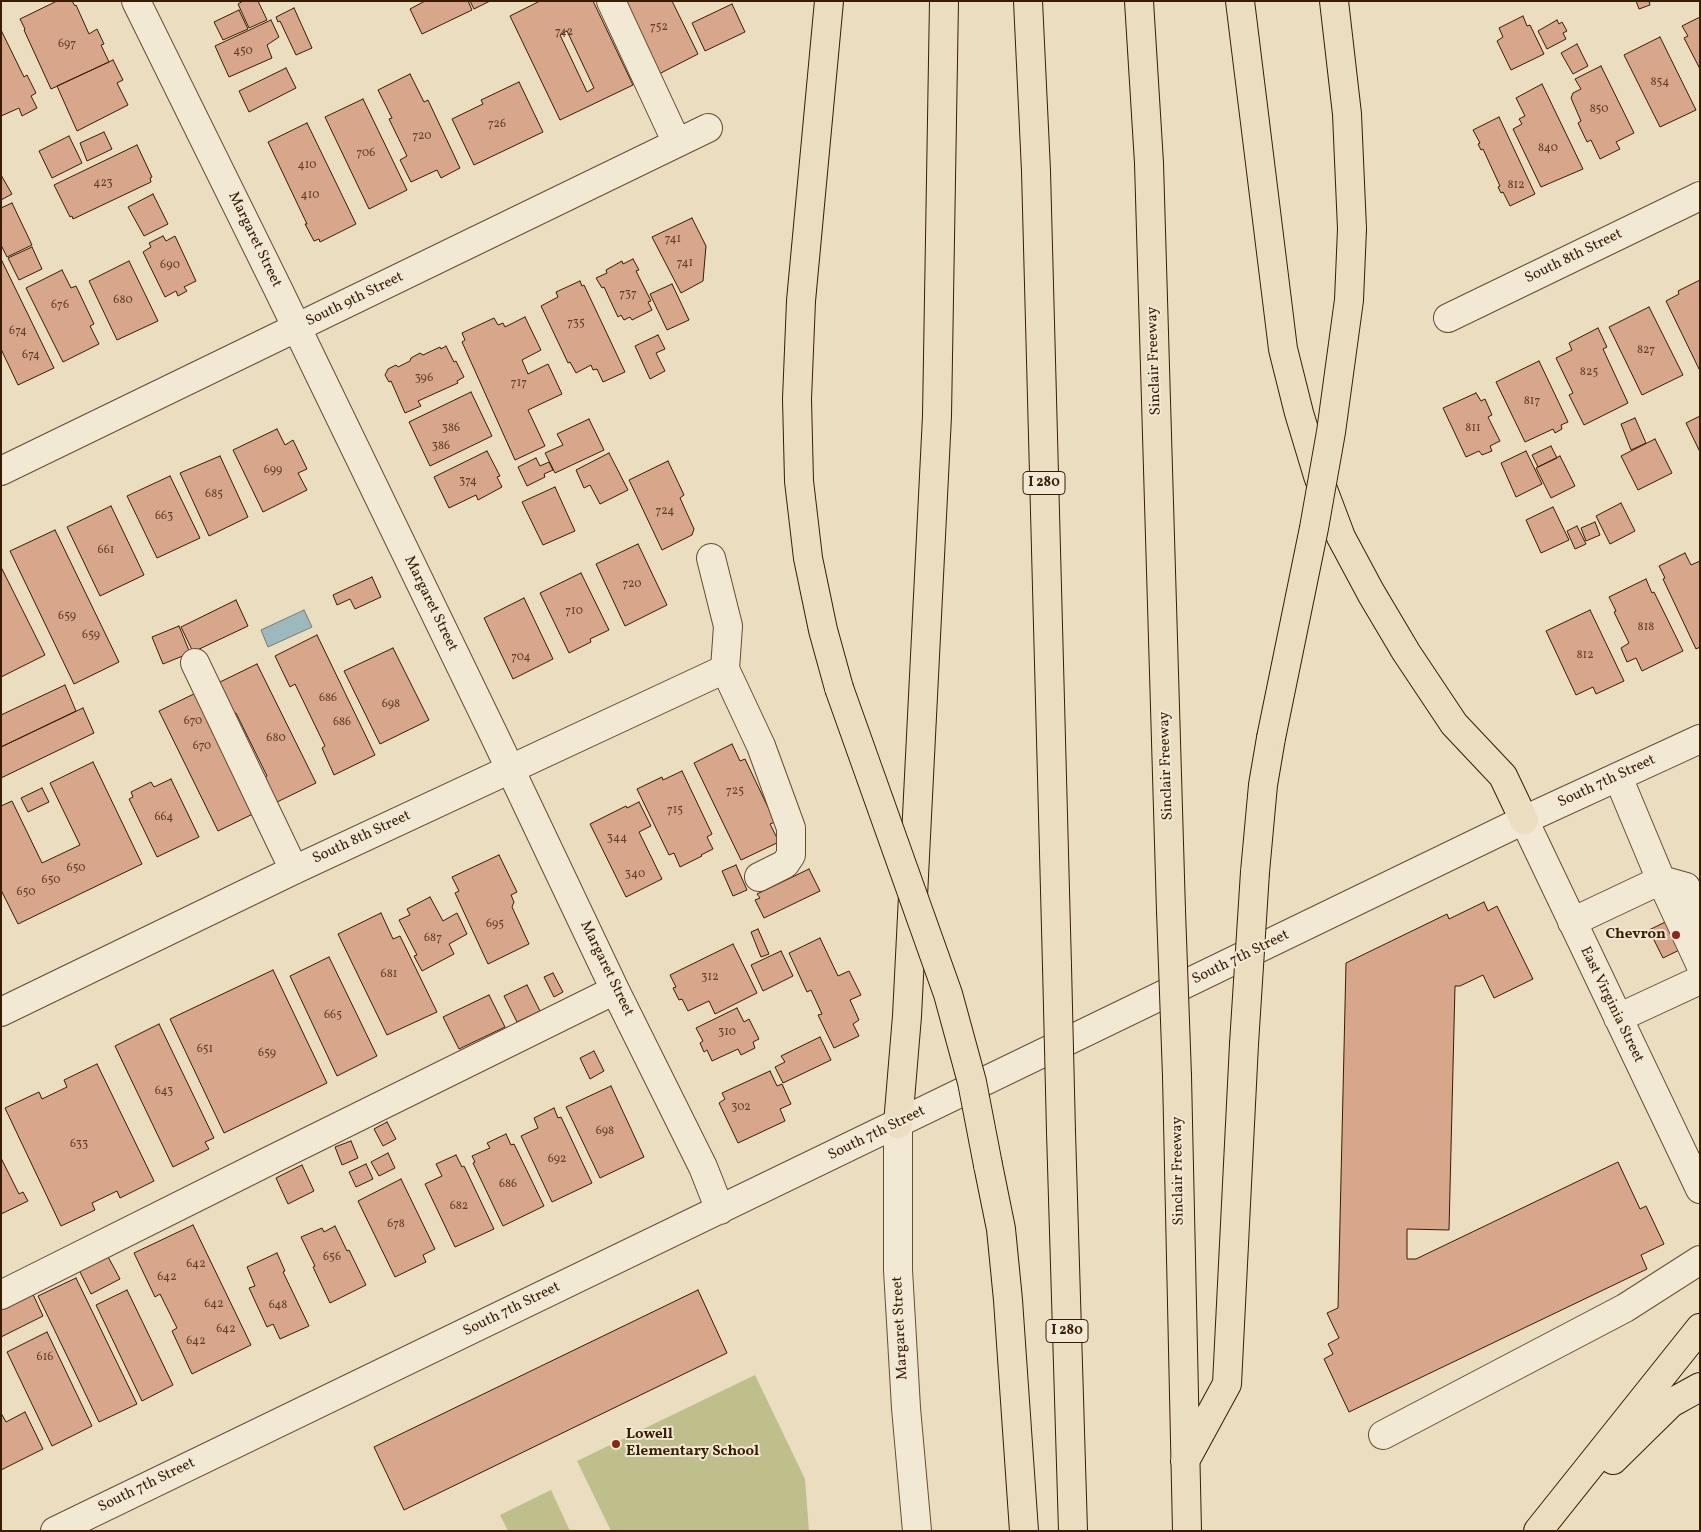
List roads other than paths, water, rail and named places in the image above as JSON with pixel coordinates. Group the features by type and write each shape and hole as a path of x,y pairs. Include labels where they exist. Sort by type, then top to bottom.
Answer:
{"highway":[{"path":"829,1 801,301 797,408 799,481 808,558 823,630 840,688 948,994 972,1082 1001,1229 1008,1300 1024,1531"},
{"path":"898,1124 907,1016 936,425 944,1"},
{"name":"I 280","path":"1028,1 1036,171 1073,1531"},
{"name":"Sinclair Freeway","path":"1139,1 1150,163 1172,911 1187,1531"},
{"path":"1240,1 1283,349 1299,413 1318,476 1341,537 1406,652 1454,724 1503,776 1524,820"},
{"path":"1185,1463 1227,1384 1244,1044 1255,872 1263,785 1331,432 1349,300 1352,229 1351,170 1347,114 1334,1"},
{"path":"1539,1531 1700,1328"},
{"path":"1539,1531 1671,1403 1700,1387"}],"street":[{"name":"Margaret Street","path":"136,1 510,769 702,1167 720,1210"},
{"path":"611,1 677,143"},
{"name":"South 9th Street","path":"1,471 708,128"},
{"name":"South 8th Street","path":"1448,318 1700,196"},
{"path":"711,558 728,626 725,669 761,746 791,828 791,855 785,864 759,877"},
{"path":"195,663 294,870"},
{"name":"South 8th Street","path":"1,1012 294,870 725,669"},
{"name":"South 7th Street","path":"55,1531 1524,820 1700,739"},
{"path":"1618,777 1661,880 1700,964"},
{"name":"East Virginia Street","path":"1524,820 1618,1018 1692,1153 1700,1188"},
{"path":"1661,880 1656,906 1682,962 1700,973"},
{"path":"1572,922 1661,880 1686,887 1700,916"},
{"path":"1618,1018 1700,980"},
{"path":"1,1295 615,990"},
{"name":"Margaret Street","path":"898,1124 898,1270 906,1408 917,1531"},
{"path":"1383,1435 1625,1308 1700,1260"}],"water":[{"path":"304,610 312,627 268,647 261,630"}],"place":[{"name":"Chevron","path":"1676,935"},
{"name":"Lowell Elementary School","path":"616,1444"}]}
